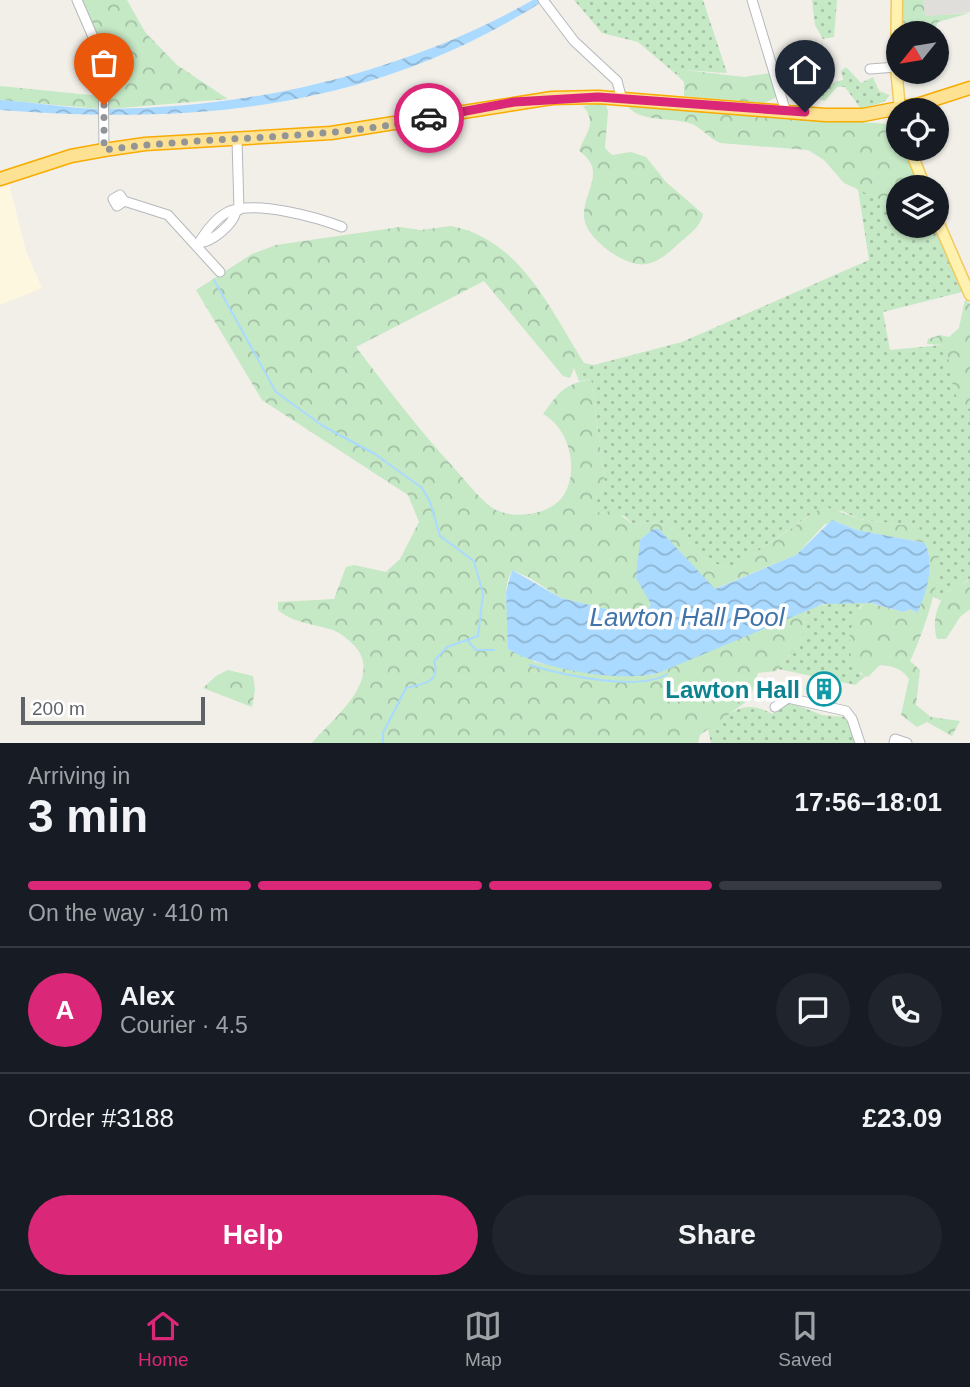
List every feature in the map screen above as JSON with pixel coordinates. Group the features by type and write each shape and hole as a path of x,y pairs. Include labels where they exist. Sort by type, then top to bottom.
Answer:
{"highway":[{"path":"938,98 970,88"},
{"path":"0,179 71,156 104,150 388,125 514,102 598,97 785,109 825,115 886,112"}],"main road":[{"path":"897,0 897,21"},
{"path":"945,238 970,295"}],"street":[{"path":"77,0 103,60 104,150"},
{"path":"752,0 785,109"},
{"path":"545,2 592,61 617,82 622,100"},
{"path":"870,69 886,68"},
{"path":"237,139 238,210"},
{"path":"124,201 160,210 181,226 220,272"},
{"path":"198,244 201,236 230,211 238,210 284,212 342,227"},
{"path":"775,707 788,698 846,711 852,719 859,743"},
{"path":"894,743 895,739 906,743"}],"shaded area":[{"path":"918,0 970,0 970,12 924,17"},
{"path":"9,184 26,251 42,288 0,305 0,188"}],"green space":[{"path":"80,0 127,0 145,32 177,65 228,99 108,109 101,53"},
{"path":"574,0 703,0 727,73 684,70 677,75 638,42 602,33"},
{"path":"812,0 837,0 834,37 823,39 815,25"},
{"path":"902,0 923,0 925,16 970,13 942,21 902,21"},
{"path":"846,67 861,83 873,77 879,91 890,95 884,102 861,109 845,87 837,87 825,101 812,97 810,89 843,80 841,71"},
{"path":"684,70 744,77 771,73 777,97 764,103 684,96 684,82 677,75"},
{"path":"0,86 101,96 101,109 0,100"},
{"path":"605,103 608,111 605,148 612,155 631,152 646,157 666,182 703,214 692,232 666,255 651,263 630,262 612,253 596,239 586,225 585,206 593,177 588,159 579,151 590,123 583,106"},
{"path":"627,106 886,124 886,161 908,161 914,175 886,175 886,205 883,201 844,183 824,160 808,150 720,143 692,124 633,112"},
{"path":"858,189 883,201 886,206 886,238 942,238 964,287 962,292 883,312 890,350 942,345 948,353 952,375 970,409 970,579 948,591 942,601 932,596 936,559 931,545 918,527 859,519 842,511 810,515 735,567 719,565 706,559 665,525 652,522 634,525 624,516 591,511 605,485 591,379 579,381 574,368 580,369 584,363 594,365 682,342 869,260"},
{"path":"451,226 475,233 496,245 514,261 545,299 584,363 580,369 574,368 570,378 563,376 484,281 356,347 416,424 481,498 499,511 517,515 546,509 561,499 570,477 570,452 560,430 543,414 563,390 591,379 605,485 592,511 603,513 613,510 634,525 652,522 665,525 706,559 719,565 735,567 824,506 859,519 918,527 934,546 939,559 939,569 924,626 910,661 920,670 916,705 931,717 960,721 952,736 927,722 917,727 901,715 909,679 903,672 880,665 868,677 853,663 850,653 849,642 854,619 866,602 903,612 910,609 916,613 929,569 925,543 857,530 838,522 825,524 796,555 714,589 659,529 653,529 640,540 639,562 651,604 644,616 639,617 561,598 512,570 507,583 507,607 515,629 534,662 594,673 652,675 807,608 801,642 776,671 758,673 750,699 700,735 698,743 312,743 351,700 363,675 363,662 358,650 343,636 333,630 290,618 278,610 278,602 334,599 346,567 354,565 386,572 400,559 419,522 408,495 262,400 196,290 252,254 276,245 400,227 421,230"},
{"path":"965,300 970,303 970,409 957,397 942,345 927,344 928,339 940,335 949,337 959,328"},
{"path":"970,579 970,609 960,617 946,639 937,639 935,619 941,600 950,590"},
{"path":"842,601 866,602 859,608 860,674 866,676 855,685 778,669 801,642 807,608"},
{"path":"228,670 253,676 255,689 252,707 203,688 216,676"},
{"path":"789,702 822,715 844,717 849,723 854,743 711,743 708,729 731,713 754,707 772,714"}],"water":[{"path":"533,0 545,0 481,37 415,65 349,87 282,101 214,111 144,114 0,110 0,100 80,108 162,107 217,102 326,82 432,48"},
{"name":"Lawton Hall Pool","path":"832,520 857,530 925,543 930,569 917,613 910,609 903,612 871,603 823,604 661,672 645,675 605,675 561,668 540,663 508,649 506,592 512,570 561,598 639,617 644,616 651,604 636,578 640,540 653,529 659,529 715,589 796,555"}],"waterway":[{"path":"214,280 276,392 323,426 375,454 422,488 430,502 440,536 474,561 483,594 478,636 447,647 434,661 436,668 433,678 424,684 406,688 383,733 383,743"},
{"path":"468,641 476,650 494,650"},
{"path":"530,665 580,677 620,682 638,682 667,674"}],"way so far":[{"path":"104,105 104,150 145,144 331,133 429,118"}],"place":[{"name":"Lawton Hall","path":"824,689"}],"route":[{"path":"429,118 514,102 598,97 805,112"}]}
